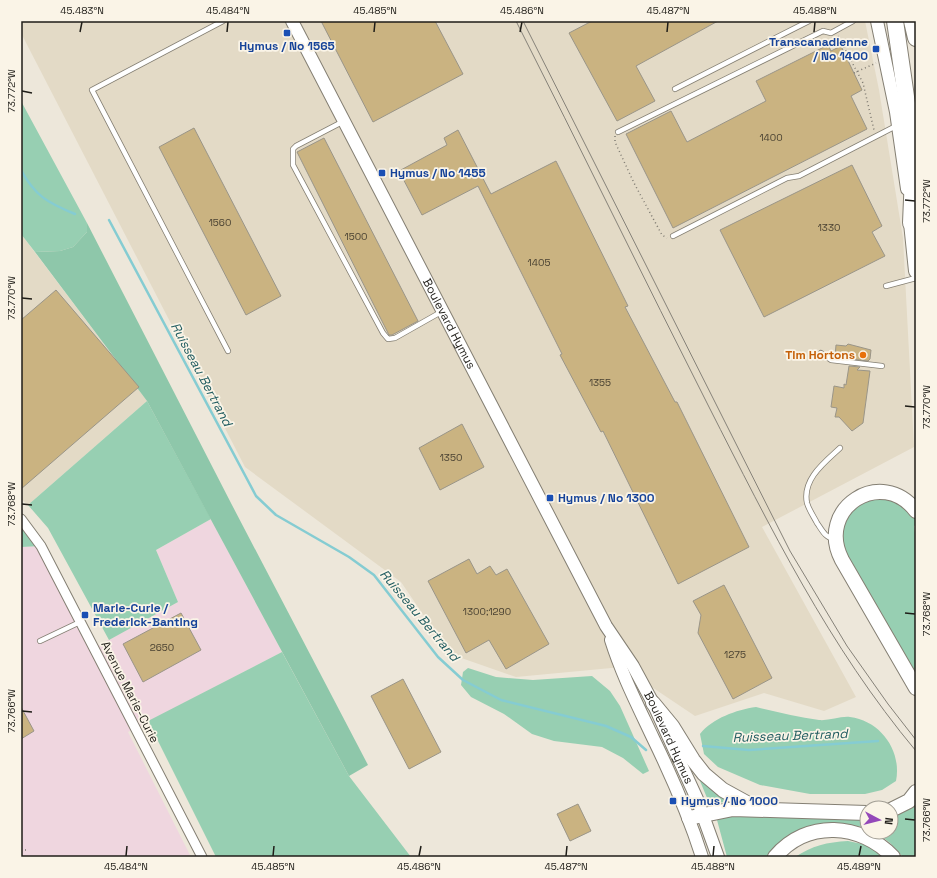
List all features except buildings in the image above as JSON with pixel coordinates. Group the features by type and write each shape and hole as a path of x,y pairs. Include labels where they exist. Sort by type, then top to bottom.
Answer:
{"highway":[{"path":"895,21 914,152 911,222"},
{"path":"912,21 916,38"}],"main road":[{"path":"911,222 916,271"},
{"path":"916,511 906,500 895,494 878,492 865,494 850,503 842,512 837,523 835,539 836,548 842,560 916,688"},
{"path":"652,703 672,726 693,760 704,774 723,790 756,808"},
{"path":"899,806 909,801 916,792"},
{"path":"689,818 726,809 756,808 859,813"},
{"path":"775,857 785,847 798,838 818,831 835,829 846,830 867,836 893,857"}],"street":[{"name":"Boulevard Hymus","path":"292,21 606,626 633,666 652,703 688,779 703,814 718,857"},
{"path":"877,21 898,126 911,222"},
{"name":"Avenue Marie-Curie","path":"21,519 41,546 202,857"},
{"name":"Boulevard Hymus","path":"606,626 621,672 654,739 689,818 702,857"}],"lane":[{"path":"223,21 92,90 228,350"},
{"path":"676,89 809,21"},
{"path":"618,132 823,32 831,33 853,21"},
{"path":"344,120 296,146 293,149 293,165 379,326 388,339 394,338 442,311"},
{"path":"673,236 787,178 799,176 898,126"},
{"path":"886,286 900,281 916,278"},
{"path":"821,353 831,360 882,366"},
{"path":"835,539 829,538 822,532 807,503 807,494 817,470 840,448"},
{"path":"40,641 80,622"}],"path":[{"path":"835,31 863,83 875,133"},
{"path":"854,73 878,61"},
{"path":"618,132 614,137 615,142 634,183 662,234 668,238 673,236"},
{"path":"21,850 28,850"}],"shaded area":[{"path":"21,21 865,21 879,90 903,238 914,447 762,527 856,697 824,711 764,693 695,716 622,667 516,677 450,654 401,582 245,467 21,33"},
{"path":"21,234 147,401 28,505 21,499"},
{"path":"211,519 282,652 128,732 191,857 21,857 21,547 41,546 92,649 178,602 156,550"}],"green space":[{"path":"21,101 87,223 87,232 73,247 60,251 35,252 21,234"},
{"path":"87,223 368,765 349,776 147,401 35,252 60,251 73,247 87,232"},
{"path":"147,401 211,519 156,550 178,602 109,640 48,528 28,505"},
{"path":"887,497 910,511 915,519 916,525 914,526 916,540 916,675 850,561 843,544 843,527 852,510 868,499"},
{"path":"21,519 41,546 21,547"},
{"path":"282,652 349,776 411,857 216,857 148,721"},
{"path":"468,668 496,677 533,680 592,676 610,691 620,706 649,771 643,774 623,758 602,747 554,741 532,734 504,714 471,697 461,685 463,672"},
{"path":"756,707 819,720 850,717 871,724 887,739 892,749 896,759 896,781 882,790 865,794 810,794 760,785 718,767 704,754 700,734 711,723 718,719 741,710"},
{"path":"695,769 734,800 710,805"},
{"path":"916,800 916,857 903,857 886,840 899,840 899,810"},
{"path":"722,816 859,817 859,826 838,824 812,826 799,830 788,837 766,857 727,857 717,820"},
{"path":"848,841 867,845 883,857 795,857 820,845"}],"waterway":[{"name":"Ruisseau Bertrand","path":"21,170 26,179 43,198 75,214"},
{"name":"Ruisseau Bertrand","path":"109,220 256,496 276,515 349,557 374,575 438,657 463,680 501,700 606,726 631,737 646,750"},
{"name":"Ruisseau Bertrand","path":"703,746 749,750 878,741"}],"tram line":[{"path":"516,21 778,541 828,628 885,711 916,751"},
{"path":"523,21 790,551 847,646 888,704 916,740"}],"place":[{"name":"Hymus / No 1565","path":"287,33"},
{"name":"Transcanadienne / No 1400","path":"876,49"},
{"name":"Hymus / No 1455","path":"382,173"},
{"name":"Tim Hortons","path":"863,355"},
{"name":"Hymus / No 1300","path":"550,498"},
{"name":"Marie-Curie / Frederick-Banting","path":"85,615"},
{"name":"Hymus / No 1000","path":"673,801"}]}
